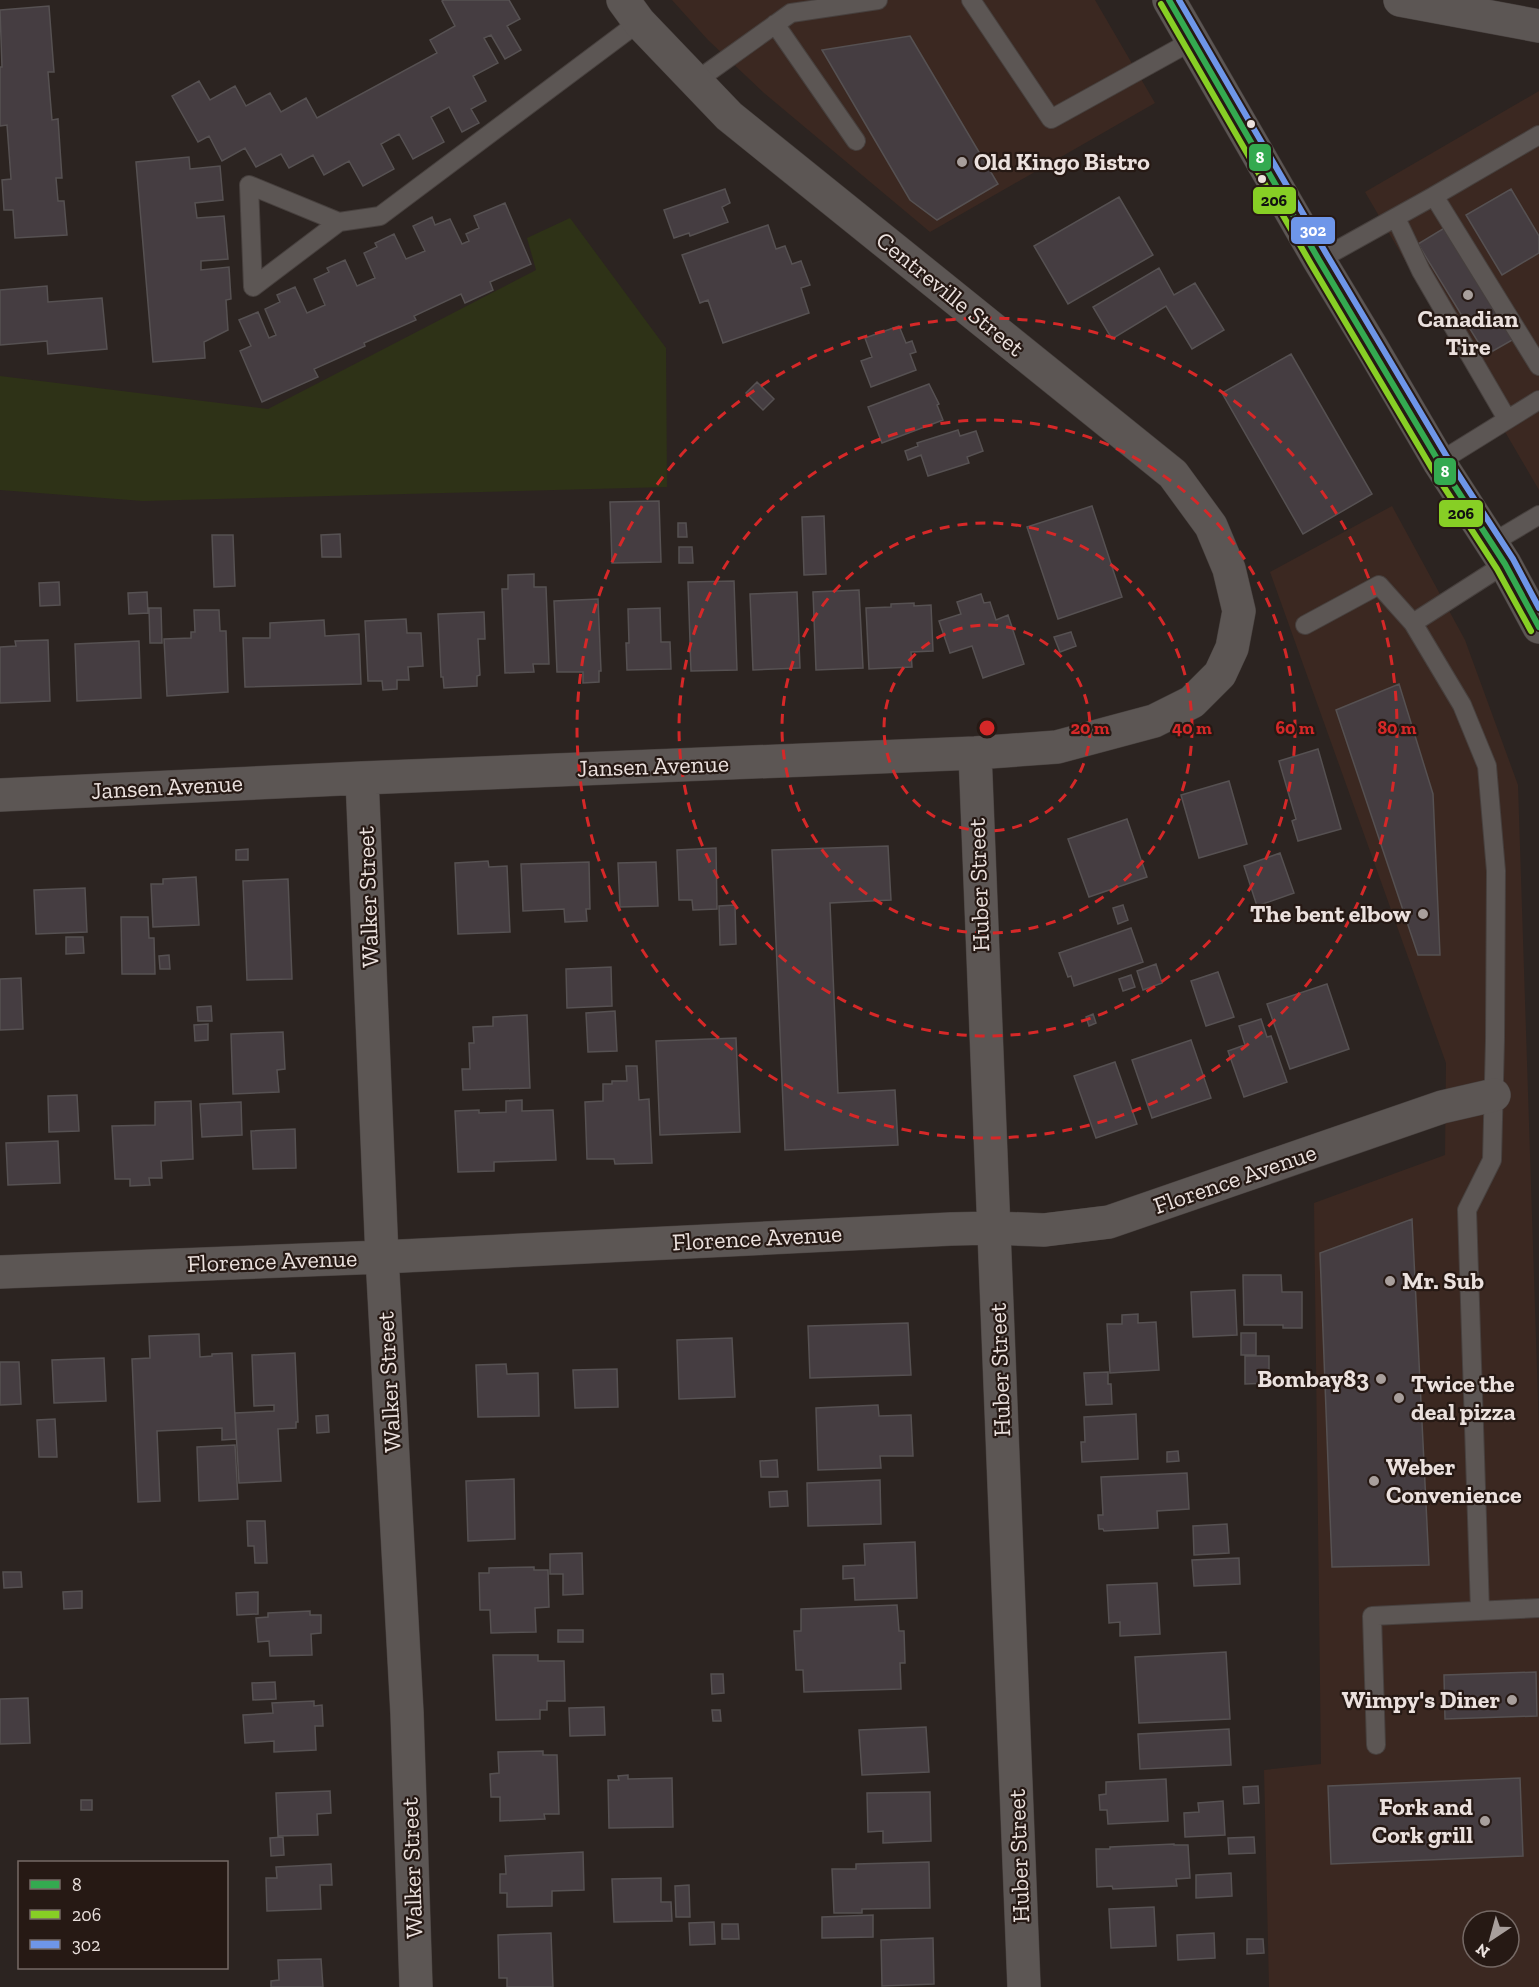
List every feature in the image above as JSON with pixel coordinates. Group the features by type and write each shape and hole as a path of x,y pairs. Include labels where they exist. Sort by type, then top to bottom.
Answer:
{"street":[{"path":"1169,0 1438,462 1498,554 1539,627"},
{"path":"1400,0 1539,26"},
{"name":"Centreville Street","path":"631,11 729,116 1173,474 1211,526 1229,568 1239,611"},
{"name":"Jansen Avenue","path":"0,795 975,753 1057,747 1154,721 1192,702 1220,674 1232,648 1239,611"},
{"name":"Huber Street","path":"975,753 1024,1987"},
{"name":"Walker Street","path":"362,778 382,1257 407,1713 416,1987"},
{"name":"Florence Avenue","path":"0,1272 382,1257 994,1228 1044,1230 1109,1222 1442,1107 1494,1095"}],"lane":[{"path":"696,81 791,13 878,0"},
{"path":"971,0 1051,119 1192,41"},
{"path":"339,222 249,185 253,287 339,222 380,216 631,11"},
{"path":"775,24 856,141"},
{"path":"1319,260 1539,135"},
{"path":"1434,196 1504,317 1539,366"},
{"path":"1396,218 1467,337 1507,419"},
{"path":"1438,462 1539,400"},
{"path":"1413,623 1498,554 1539,515"},
{"path":"1305,625 1379,585 1413,623 1462,705 1487,766 1496,871 1492,1160 1467,1210 1480,1611"},
{"path":"1376,1745 1372,1616 1539,1608"}],"shaded area":[{"path":"672,0 1095,0 1155,103 930,232 764,93 708,40"},
{"path":"1539,91 1539,490 1365,192"},
{"path":"1392,506 1465,640 1518,785 1539,1431 1539,1987 1269,1987 1264,1770 1321,1764 1314,1203 1445,1155 1446,1063 1270,572"}],"green space":[{"path":"570,218 666,348 667,487 143,501 0,490 0,376 268,409 536,270 527,238"}],"building":[{"path":"509,0 520,19 507,26 521,50 505,59 491,35 484,38 498,63 473,76 486,101 471,109 479,123 462,132 449,107 431,117 444,142 413,159 399,134 381,144 394,169 363,186 349,161 324,175 313,155 289,168 281,154 256,167 245,148 222,161 209,136 198,142 172,96 199,81 210,100 235,86 246,106 270,93 281,112 306,98 317,118 437,53 430,40 455,26 442,1"},
{"path":"49,6 54,72 48,72 52,120 58,119 62,178 56,178 58,201 64,201 67,235 15,238 13,210 4,210 2,180 11,179 7,125 0,126 0,67 2,67 0,10"},
{"path":"910,36 998,184 937,220 910,200 822,50"},
{"path":"189,157 190,169 220,166 223,200 195,203 197,218 224,216 228,259 201,261 201,270 229,267 231,299 226,300 228,330 204,342 205,358 153,362 136,162"},
{"path":"725,189 730,203 722,207 728,222 690,236 689,233 674,238 664,210"},
{"path":"1511,189 1539,236 1539,253 1502,275 1466,215"},
{"path":"1119,197 1153,255 1068,304 1034,246"},
{"path":"505,203 531,264 490,282 493,290 465,303 461,294 414,316 416,320 314,369 318,377 262,402 240,351 251,346 239,320 258,312 269,338 276,335 265,309 280,302 277,295 295,287 307,313 325,305 314,279 329,272 327,268 345,260 357,286 375,278 364,253 377,247 375,243 394,234 406,259 425,251 413,226 432,217 435,225 450,219 462,244 469,241 466,234 479,228 474,216"},
{"path":"768,225 776,249 785,246 792,264 801,261 810,285 801,288 809,313 723,343 708,300 700,303 682,255"},
{"name":"Canadian Tire","path":"1446,227 1514,339 1486,355 1418,244"},
{"path":"1159,268 1174,295 1195,283 1224,330 1192,349 1166,306 1112,339 1093,307"},
{"path":"47,286 48,302 102,298 107,349 48,354 47,341 0,345 0,290"},
{"path":"899,326 906,343 912,341 916,352 910,354 916,370 871,387 861,361 872,357 865,338"},
{"path":"1291,354 1372,494 1303,534 1222,393"},
{"path":"757,382 774,399 763,410 746,393"},
{"path":"929,384 939,404 937,405 943,420 882,443 868,407"},
{"path":"958,430 960,436 976,431 983,451 967,457 969,463 928,476 921,455 908,460 905,451 918,446 917,443"},
{"path":"659,501 661,562 612,563 610,502"},
{"path":"1092,506 1122,597 1058,619 1027,527"},
{"path":"824,516 826,574 804,575 802,517"},
{"path":"678,523 686,523 687,537 678,537"},
{"path":"340,534 341,557 322,557 321,535"},
{"path":"212,535 233,535 235,586 214,587"},
{"path":"679,547 692,547 693,563 679,563"},
{"path":"534,574 534,587 546,587 549,664 533,664 534,672 505,673 502,589 508,589 508,575"},
{"path":"734,581 737,670 691,671 688,582"},
{"path":"59,582 60,605 40,606 39,583"},
{"path":"859,590 863,668 816,670 813,592"},
{"path":"147,592 148,613 129,614 128,593"},
{"path":"797,592 800,668 753,670 750,594"},
{"path":"981,594 984,603 990,602 996,620 1008,615 1024,664 983,678 972,646 950,653 939,621 961,614 957,602"},
{"path":"598,599 601,671 599,671 599,682 583,683 583,672 557,672 554,601"},
{"path":"914,603 914,606 931,605 933,651 911,652 912,667 869,669 866,608"},
{"path":"149,608 161,608 162,643 150,643"},
{"path":"660,608 661,642 670,642 671,669 627,670 628,609"},
{"path":"194,610 219,610 220,631 226,631 228,692 167,696 164,639 191,638 191,632 195,632"},
{"path":"484,612 485,639 478,639 480,675 477,676 477,686 444,688 443,677 441,677 438,614"},
{"path":"406,619 407,633 421,633 423,666 408,667 409,680 397,680 397,689 383,690 382,681 368,681 365,621"},
{"path":"324,620 325,636 359,634 361,684 245,687 243,638 270,638 270,623"},
{"path":"1071,632 1076,646 1060,652 1054,637"},
{"path":"48,640 50,701 0,703 0,647 16,646 15,641"},
{"path":"139,641 141,698 77,701 75,644"},
{"path":"1399,684 1433,794 1440,955 1418,955 1336,710"},
{"path":"1318,749 1341,829 1298,841 1292,821 1296,819 1279,761"},
{"path":"1229,781 1247,844 1199,858 1181,795"},
{"path":"1127,819 1147,877 1089,897 1068,839"},
{"path":"888,846 891,900 830,903 838,1093 895,1090 898,1145 785,1150 772,850"},
{"path":"716,848 717,909 693,910 692,900 679,900 677,850"},
{"path":"248,849 248,860 236,860 236,850"},
{"path":"1280,853 1294,893 1257,906 1244,866"},
{"path":"488,861 489,867 507,866 510,932 458,934 455,863"},
{"path":"589,862 590,909 586,909 587,921 565,922 564,909 523,911 521,864"},
{"path":"656,862 658,906 620,907 618,863"},
{"path":"196,877 199,925 153,927 151,884 163,884 163,879"},
{"path":"288,879 292,979 247,980 243,881"},
{"path":"85,888 87,932 36,934 34,890"},
{"path":"735,905 736,944 720,945 719,906"},
{"path":"1123,905 1128,920 1118,924 1113,908"},
{"path":"121,917 148,917 149,938 154,938 155,974 122,974"},
{"path":"1131,928 1143,962 1074,986 1059,953"},
{"path":"66,937 83,937 84,953 66,954"},
{"path":"169,955 170,969 160,969 159,956"},
{"path":"1156,964 1162,983 1143,990 1137,971"},
{"path":"611,967 612,1006 567,1008 566,969"},
{"path":"1218,972 1234,1017 1206,1026 1191,981"},
{"path":"1131,975 1135,987 1123,991 1119,979"},
{"path":"21,978 23,1029 0,1030 0,979"},
{"path":"1327,984 1349,1049 1290,1069 1267,1004"},
{"path":"211,1006 212,1021 198,1021 197,1007"},
{"path":"615,1011 617,1051 588,1052 586,1013"},
{"path":"1093,1014 1096,1023 1089,1026 1086,1017"},
{"path":"527,1015 530,1088 463,1090 462,1069 470,1069 469,1043 474,1043 473,1027 493,1026 493,1017"},
{"path":"1261,1019 1267,1037 1271,1036 1287,1082 1244,1097 1228,1051 1245,1045 1239,1026"},
{"path":"208,1024 208,1040 195,1041 194,1025"},
{"path":"283,1032 285,1069 277,1070 279,1092 233,1094 231,1034"},
{"path":"736,1038 740,1132 660,1135 656,1041"},
{"path":"1191,1040 1211,1098 1152,1118 1132,1060"},
{"path":"1115,1062 1137,1124 1096,1138 1074,1076"},
{"path":"626,1066 637,1066 639,1100 649,1099 652,1163 615,1164 614,1159 587,1159 585,1102 603,1101 603,1084 612,1084 612,1081 627,1081"},
{"path":"77,1095 79,1131 49,1132 48,1096"},
{"path":"522,1100 522,1111 553,1110 556,1160 494,1162 494,1171 458,1172 455,1111 506,1112 506,1101"},
{"path":"191,1101 193,1159 161,1161 162,1178 149,1178 150,1185 130,1186 130,1179 115,1179 112,1126 155,1125 155,1102"},
{"path":"241,1102 242,1135 202,1137 200,1104"},
{"path":"295,1129 296,1168 253,1169 251,1131"},
{"path":"58,1141 60,1183 8,1185 6,1143"},
{"path":"1412,1219 1429,1565 1332,1567 1320,1253"},
{"path":"1243,1275 1281,1275 1282,1292 1302,1292 1302,1328 1283,1328 1283,1325 1244,1325"},
{"path":"1235,1290 1237,1335 1193,1337 1191,1292"},
{"path":"1138,1314 1138,1323 1156,1322 1159,1370 1110,1373 1107,1324 1122,1324 1122,1315"},
{"path":"908,1323 911,1375 810,1378 808,1326"},
{"path":"1241,1333 1256,1333 1256,1355 1241,1355"},
{"path":"199,1334 200,1357 232,1353 236,1439 222,1440 222,1428 157,1431 160,1501 138,1502 132,1359 150,1358 149,1336"},
{"path":"732,1338 735,1397 679,1399 677,1340"},
{"path":"295,1353 298,1422 296,1422 296,1428 278,1429 281,1481 239,1483 235,1413 274,1411 274,1405 254,1406 252,1355"},
{"path":"1245,1356 1269,1356 1269,1383 1245,1384"},
{"path":"104,1358 106,1401 54,1403 52,1360"},
{"path":"0,1362 19,1362 21,1404 0,1405"},
{"path":"506,1364 507,1374 538,1373 539,1416 478,1417 476,1365"},
{"path":"617,1369 618,1407 575,1408 573,1370"},
{"path":"1108,1372 1112,1404 1086,1405 1084,1373"},
{"path":"878,1405 879,1416 911,1415 913,1456 880,1456 881,1468 818,1470 816,1408"},
{"path":"1136,1414 1138,1459 1082,1462 1081,1442 1085,1442 1084,1417"},
{"path":"328,1415 329,1432 317,1433 316,1416"},
{"path":"55,1419 57,1457 39,1457 37,1420"},
{"path":"235,1445 238,1499 199,1501 197,1447"},
{"path":"1178,1451 1179,1461 1167,1462 1167,1452"},
{"path":"777,1460 778,1477 761,1477 760,1461"},
{"path":"1187,1473 1189,1509 1157,1511 1158,1528 1104,1531 1099,1529 1098,1515 1103,1515 1101,1477"},
{"path":"514,1479 515,1539 468,1541 466,1481"},
{"path":"880,1480 881,1524 808,1526 807,1483"},
{"path":"787,1491 788,1506 770,1507 769,1492"},
{"path":"247,1521 265,1521 267,1563 255,1563 254,1546 248,1546"},
{"path":"1227,1524 1229,1553 1194,1555 1193,1526"},
{"path":"915,1542 917,1598 855,1600 854,1578 843,1579 843,1566 865,1565 864,1544"},
{"path":"582,1553 583,1594 563,1595 563,1574 550,1574 550,1554"},
{"path":"1239,1558 1240,1584 1194,1586 1192,1560"},
{"path":"534,1567 534,1570 548,1570 549,1607 535,1608 536,1632 491,1633 490,1610 480,1610 479,1573 489,1573 489,1568"},
{"path":"3,1572 21,1572 22,1587 4,1588"},
{"path":"1157,1583 1160,1634 1120,1636 1120,1622 1109,1623 1107,1585"},
{"path":"82,1591 82,1608 64,1609 63,1592"},
{"path":"258,1592 258,1614 237,1615 236,1593"},
{"path":"897,1605 899,1631 904,1631 905,1663 900,1663 901,1689 804,1692 803,1670 796,1670 794,1631 801,1631 801,1609"},
{"path":"310,1611 310,1615 321,1615 321,1633 311,1634 312,1655 270,1656 269,1641 258,1642 256,1618 268,1617 268,1613"},
{"path":"558,1630 583,1630 583,1642 558,1642"},
{"path":"1226,1652 1230,1719 1139,1723 1135,1657"},
{"path":"493,1655 538,1655 538,1661 564,1661 565,1701 547,1701 547,1710 540,1710 540,1719 496,1720"},
{"path":"1536,1672 1537,1716 1445,1719 1444,1675"},
{"path":"711,1674 723,1674 724,1693 712,1694"},
{"path":"275,1682 276,1699 253,1700 252,1683"},
{"path":"28,1698 30,1743 0,1744 0,1699"},
{"path":"314,1701 314,1706 322,1705 323,1726 315,1726 316,1750 274,1752 274,1741 245,1743 243,1715 273,1713 272,1703"},
{"path":"604,1707 605,1735 570,1736 569,1708"},
{"path":"712,1710 720,1710 721,1721 713,1721"},
{"path":"926,1727 929,1772 862,1775 859,1730"},
{"path":"1229,1729 1231,1765 1140,1769 1138,1734"},
{"path":"543,1751 543,1755 557,1755 559,1814 544,1814 545,1819 500,1821 500,1797 491,1797 490,1774 499,1773 498,1752"},
{"path":"628,1775 628,1779 672,1778 673,1827 609,1828 608,1780 619,1780 618,1776"},
{"path":"1520,1778 1523,1856 1331,1864 1328,1786"},
{"path":"1166,1779 1168,1821 1108,1824 1107,1810 1100,1810 1099,1795 1106,1794 1106,1782"},
{"path":"1258,1786 1259,1803 1244,1804 1243,1787"},
{"path":"330,1791 331,1813 317,1814 318,1835 278,1836 276,1793"},
{"path":"930,1792 931,1841 883,1843 883,1831 868,1832 867,1793"},
{"path":"81,1800 92,1800 92,1810 81,1810"},
{"path":"1223,1801 1225,1835 1185,1837 1184,1813 1199,1812 1198,1803"},
{"path":"283,1837 284,1855 271,1856 270,1838"},
{"path":"1254,1837 1255,1853 1229,1854 1228,1838"},
{"path":"1188,1845 1190,1878 1176,1879 1177,1886 1113,1889 1112,1886 1097,1887 1096,1849"},
{"path":"583,1852 584,1890 552,1891 552,1906 507,1907 507,1893 500,1893 500,1874 506,1874 505,1856"},
{"path":"929,1862 930,1908 862,1909 862,1913 834,1913 832,1869 856,1869 856,1864"},
{"path":"331,1864 332,1885 320,1885 321,1909 267,1911 266,1878 277,1878 276,1867"},
{"path":"1231,1873 1232,1896 1196,1898 1196,1875"},
{"path":"661,1878 661,1902 671,1902 672,1921 614,1922 612,1879"},
{"path":"689,1885 690,1917 676,1917 675,1886"},
{"path":"1154,1907 1156,1946 1111,1948 1109,1909"},
{"path":"873,1915 873,1937 822,1938 822,1917"},
{"path":"714,1922 715,1944 690,1945 689,1923"},
{"path":"722,1924 738,1924 739,1939 722,1939"},
{"path":"551,1933 553,1987 507,1987 507,1978 499,1978 498,1935"},
{"path":"1214,1933 1215,1958 1178,1960 1177,1935"},
{"path":"933,1938 934,1984 882,1986 881,1940"},
{"path":"1247,1939 1263,1939 1264,1953 1247,1954"},
{"path":"321,1959 323,1987 271,1987 271,1981 279,1980 278,1960"}],"transit line":[{"name":"8","path":"1169,0 1319,260 1439,462 1505,564 1539,627"},
{"name":"302","path":"1179,0 1447,457 1513,559 1539,608"},
{"name":"206","path":"1161,4 1311,264 1431,467 1497,569 1531,631"}],"place":[{"name":"Old Kingo Bistro","path":"962,162"},
{"name":"Canadian Tire","path":"1468,295"},
{"name":"The bent elbow","path":"1423,914"},
{"name":"Mr. Sub","path":"1390,1281"},
{"name":"Bombay83","path":"1381,1379"},
{"name":"Twice the deal pizza","path":"1399,1398"},
{"name":"Weber Convenience","path":"1374,1481"},
{"name":"Wimpy's Diner","path":"1512,1700"},
{"name":"Fork and Cork grill","path":"1485,1821"}]}
